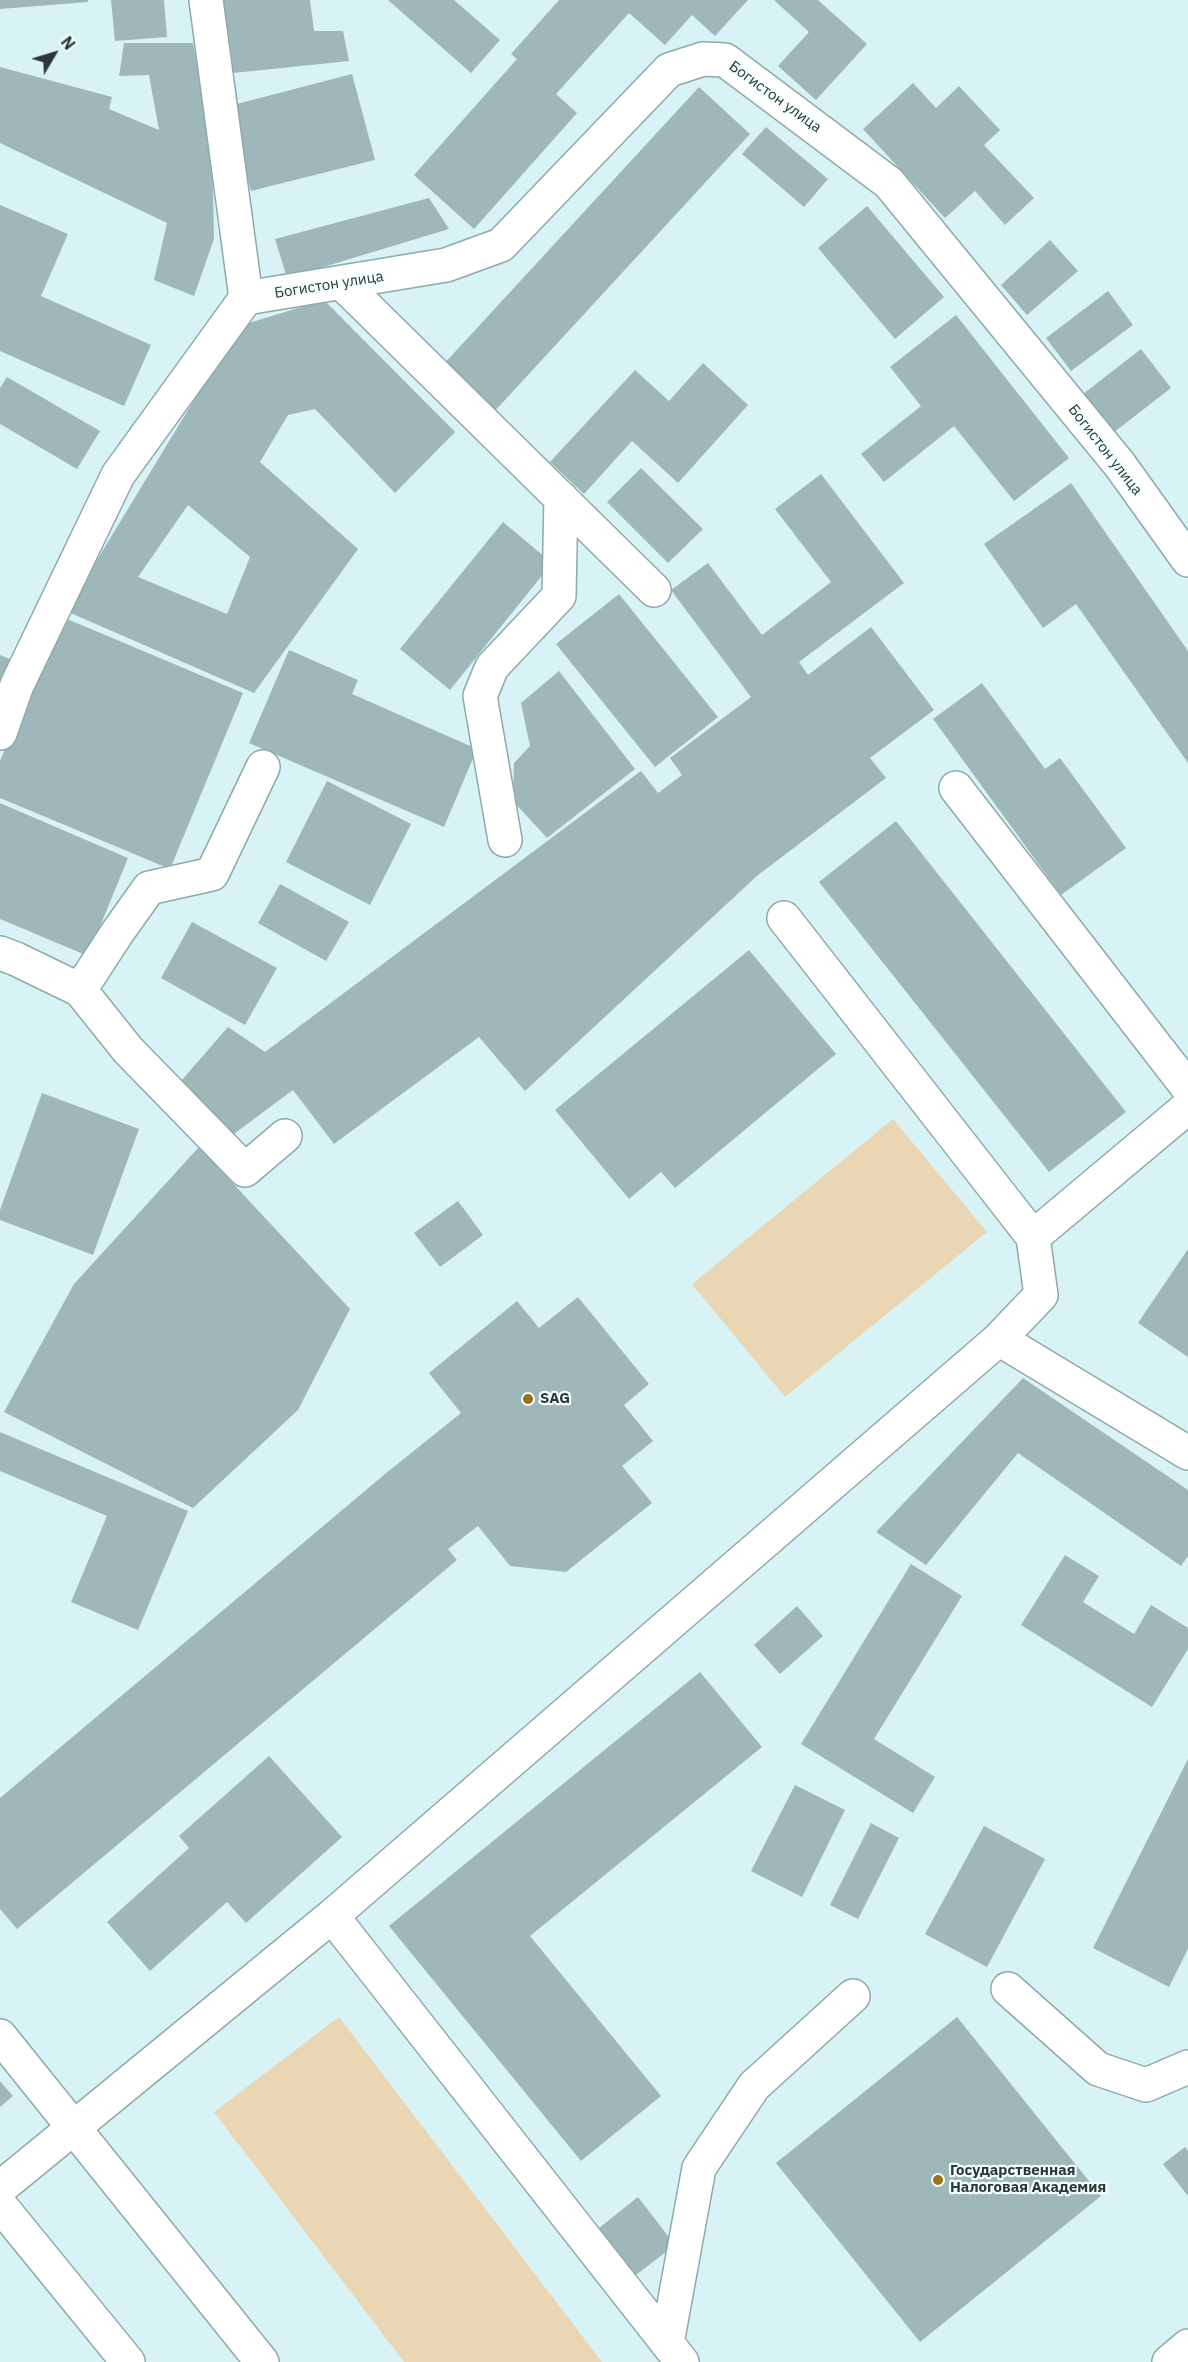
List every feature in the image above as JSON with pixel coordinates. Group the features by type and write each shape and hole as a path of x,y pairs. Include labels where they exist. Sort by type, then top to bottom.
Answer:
{"main road":[{"path":"0,733 17,685 118,475 246,298 206,0"},
{"name":"Богистон улица","path":"246,298 343,284 446,265 501,245 669,70 704,59 725,60 889,183 1120,465 1188,560"},
{"path":"343,284 654,590"},
{"path":"505,840 480,696 492,667 559,596 561,498"},
{"path":"80,990 149,888 212,874 263,766"},
{"path":"956,788 1188,1088"},
{"path":"0,2188 332,1916 999,1339 1041,1295 1033,1237 784,918"},
{"path":"0,953 80,990 129,1050 245,1170 285,1136"},
{"path":"1033,1237 1188,1107"},
{"path":"999,1339 1188,1453"},
{"path":"332,1916 674,2353"},
{"path":"1008,1989 1098,2069 1146,2085 1188,2067"},
{"path":"674,2353 699,2168 754,2086 854,1996"},
{"path":"0,2036 262,2362"},
{"path":"0,2205 128,2362"},
{"path":"1169,2362 1188,2346"}],"shaded area":[{"path":"893,1119 987,1232 785,1397 692,1284"},
{"path":"339,2017 602,2362 404,2362 214,2112"}],"building":[{"path":"0,0 88,0 88,2 0,9"},
{"path":"111,0 164,0 167,37 115,41"},
{"path":"223,0 310,0 314,31 343,31 349,61 224,74"},
{"path":"388,0 454,0 500,40 471,73"},
{"path":"559,0 748,0 715,36 692,15 665,45 629,13 556,94 577,113 474,229 414,175 517,59 511,54"},
{"path":"774,0 818,0 867,44 816,100 778,66 809,32"},
{"path":"124,43 193,43 212,147 214,239 194,296 154,280 167,223 0,143 0,67 112,97 109,109 159,130 149,75 119,76"},
{"path":"352,74 375,160 251,191 229,106"},
{"path":"913,83 936,108 959,86 1000,130 984,145 1034,198 1005,225 975,191 945,218 863,129"},
{"path":"699,87 750,134 493,413 442,366"},
{"path":"766,127 828,179 804,207 742,154"},
{"path":"429,198 449,229 287,278 275,239"},
{"path":"0,205 68,234 41,296 151,345 124,406 0,351"},
{"path":"867,206 944,297 895,339 818,248"},
{"path":"1050,240 1078,271 1027,315 1001,285"},
{"path":"1108,291 1133,325 1071,371 1046,338"},
{"path":"324,300 455,432 395,493 315,409 288,415 260,462 358,549 254,693 66,611 239,326","holes":["188,505 250,557 227,614 138,577"]},
{"path":"956,315 1069,458 1014,501 954,426 884,482 861,454 921,406 890,367"},
{"path":"1141,349 1171,388 1113,433 1083,394"},
{"path":"703,363 748,405 678,483 632,441 584,494 550,462 635,370 669,401"},
{"path":"7,377 100,431 77,469 0,424 0,388"},
{"path":"641,468 703,529 668,563 607,502"},
{"path":"821,474 904,583 799,662 808,675 871,627 934,710 870,758 886,778 758,875 525,1091 479,1037 334,1144 293,1090 227,1139 181,1081 228,1027 265,1052 641,771 658,793 682,775 670,758 751,697 671,590 708,563 762,635 831,582 775,509"},
{"path":"1071,483 1188,651 1188,763 1076,604 1043,628 984,544"},
{"path":"503,522 552,563 450,690 400,649"},
{"path":"619,594 718,717 655,767 556,644"},
{"path":"60,616 243,693 170,869 0,798 0,761"},
{"path":"289,650 358,680 352,694 477,749 444,827 249,743"},
{"path":"0,655 12,660 0,689"},
{"path":"559,671 635,769 547,838 513,801 514,763 530,746 521,703"},
{"path":"982,683 1045,769 1060,758 1126,848 1061,895 933,719"},
{"path":"327,781 411,824 370,905 286,862"},
{"path":"0,803 128,858 88,956 0,919"},
{"path":"896,821 1126,1112 1049,1172 819,882"},
{"path":"280,884 349,922 326,961 258,923"},
{"path":"192,922 277,968 245,1025 161,978"},
{"path":"749,950 836,1054 675,1188 661,1172 629,1199 555,1110"},
{"path":"42,1093 139,1129 93,1255 0,1220 0,1210"},
{"path":"199,1147 350,1309 298,1410 193,1508 4,1412 74,1284"},
{"path":"458,1201 483,1235 440,1267 414,1233"},
{"path":"1188,1249 1188,1357 1138,1323"},
{"path":"578,1297 649,1384 624,1405 653,1441 622,1466 652,1503 566,1572 510,1566 478,1526 448,1549 457,1560 17,1929 0,1909 0,1798 385,1474 461,1413 429,1373 517,1301 539,1328"},
{"path":"1023,1378 1188,1490 1188,1556 1181,1566 1018,1453 926,1565 876,1532"},
{"path":"0,1432 188,1511 138,1630 71,1602 107,1516 0,1471"},
{"path":"1065,1555 1099,1576 1083,1602 1134,1634 1151,1605 1188,1628 1188,1649 1152,1707 1021,1625"},
{"path":"911,1564 962,1596 874,1739 935,1777 913,1813 801,1744"},
{"path":"797,1606 823,1636 780,1674 754,1645"},
{"path":"700,1672 762,1747 530,1936 661,2096 581,2161 389,1926"},
{"path":"269,1756 342,1837 246,1923 227,1902 150,1971 107,1922 189,1848 179,1836"},
{"path":"1188,1759 1188,1949 1169,1987 1093,1948"},
{"path":"795,1785 845,1810 802,1897 751,1871"},
{"path":"871,1823 899,1838 858,1919 830,1905"},
{"path":"984,1826 1045,1859 987,1967 925,1934"},
{"name":"Государственная Налоговая Академия","path":"957,2017 1101,2196 920,2342 776,2163"},
{"path":"0,2081 13,2096 0,2107"},
{"path":"1185,2147 1188,2151 1188,2196 1163,2164"},
{"path":"638,2197 675,2245 636,2275 599,2228"}],"place":[{"name":"SAG","path":"528,1399"},
{"name":"Государственная Налоговая Академия","path":"938,2180"}]}
